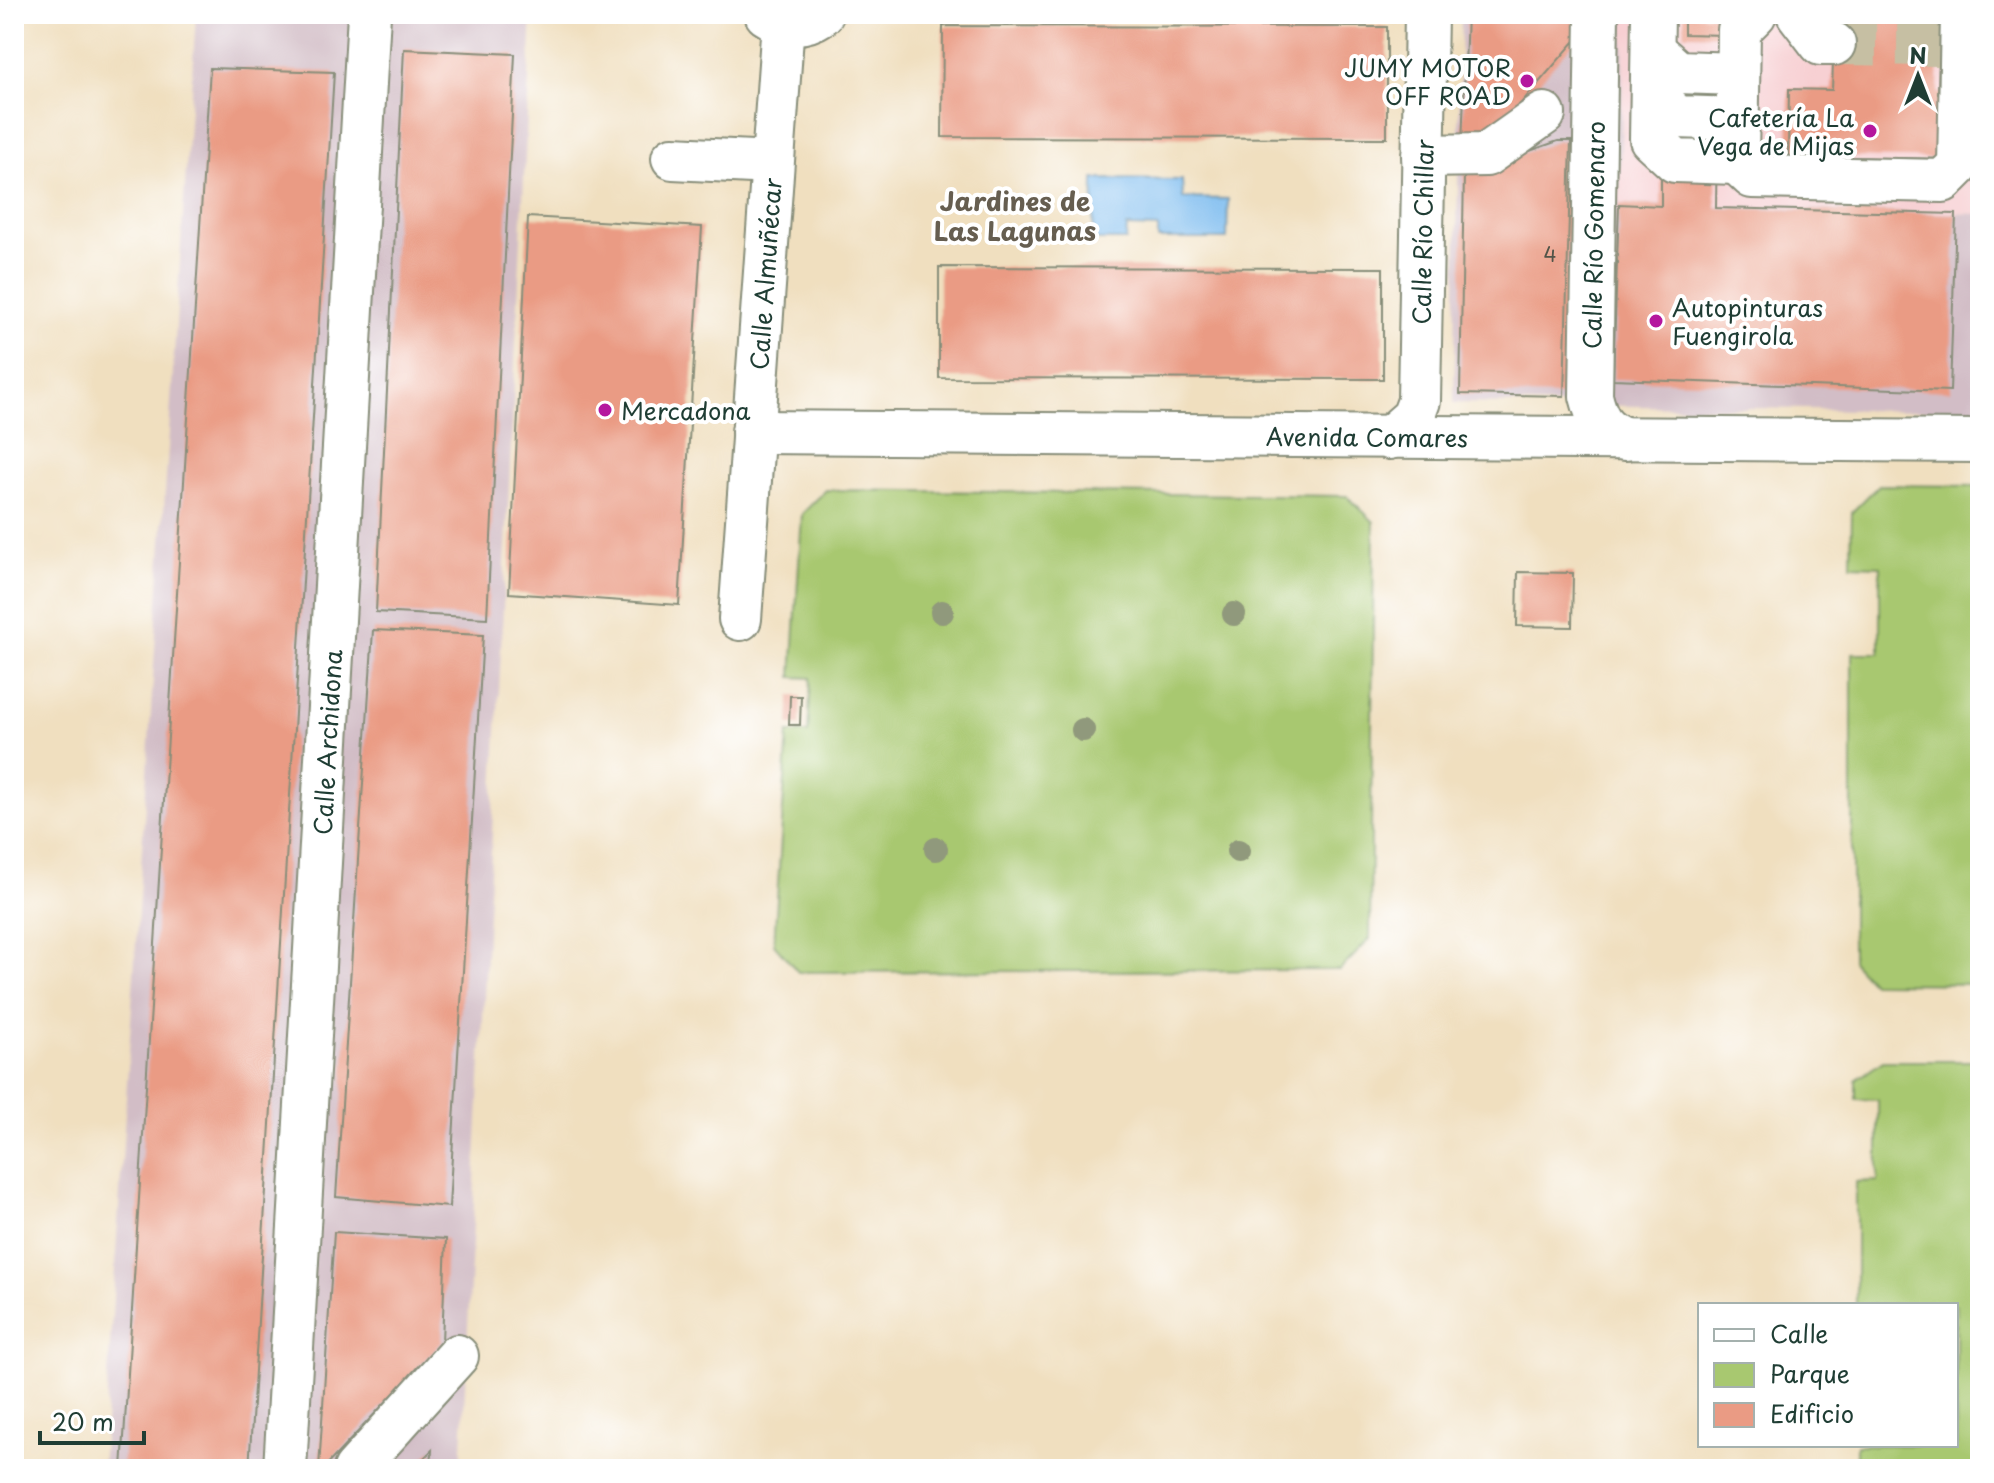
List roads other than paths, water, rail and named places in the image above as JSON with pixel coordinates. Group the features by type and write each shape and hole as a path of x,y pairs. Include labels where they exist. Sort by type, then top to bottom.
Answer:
{"street":[{"name":"Calle Archidona","path":"285,1469 369,14"},
{"name":"Calle Río Chillar","path":"1389,438 1413,417 1419,401 1426,14"},
{"name":"Calle Río Gomenaro","path":"1597,14 1591,396 1596,416 1606,431 1625,439"},
{"path":"1755,14 1739,30 1737,118 1752,177 1943,181 1959,165 1954,30"},
{"path":"1798,14 1821,44 1834,44"},
{"name":"Calle Almuñécar","path":"740,619 772,163 790,17"},
{"path":"1653,69 1678,72 1737,118 1678,137 1653,69"},
{"path":"1423,156 1486,155 1544,114"},
{"path":"673,158 772,163"},
{"name":"Avenida Comares","path":"753,432 1980,441"},
{"path":"355,1469 457,1356"}],"water":[{"path":"1094,179 1182,180 1183,198 1228,199 1227,239 1158,239 1158,228 1127,227 1126,240 1093,240"}],"tunnel":[{"path":"1834,44 1940,45"}],"place":[{"name":"JUMY MOTOR OFF ROAD","path":"1527,81"},
{"name":"Cafetería La Vega de Mijas","path":"1870,131"},
{"name":"Autopinturas Fuengirola","path":"1656,321"},
{"name":"Mercadona","path":"605,410"}],"district":[{"name":"Jardines de Las Lagunas","path":"1015,215"}]}
